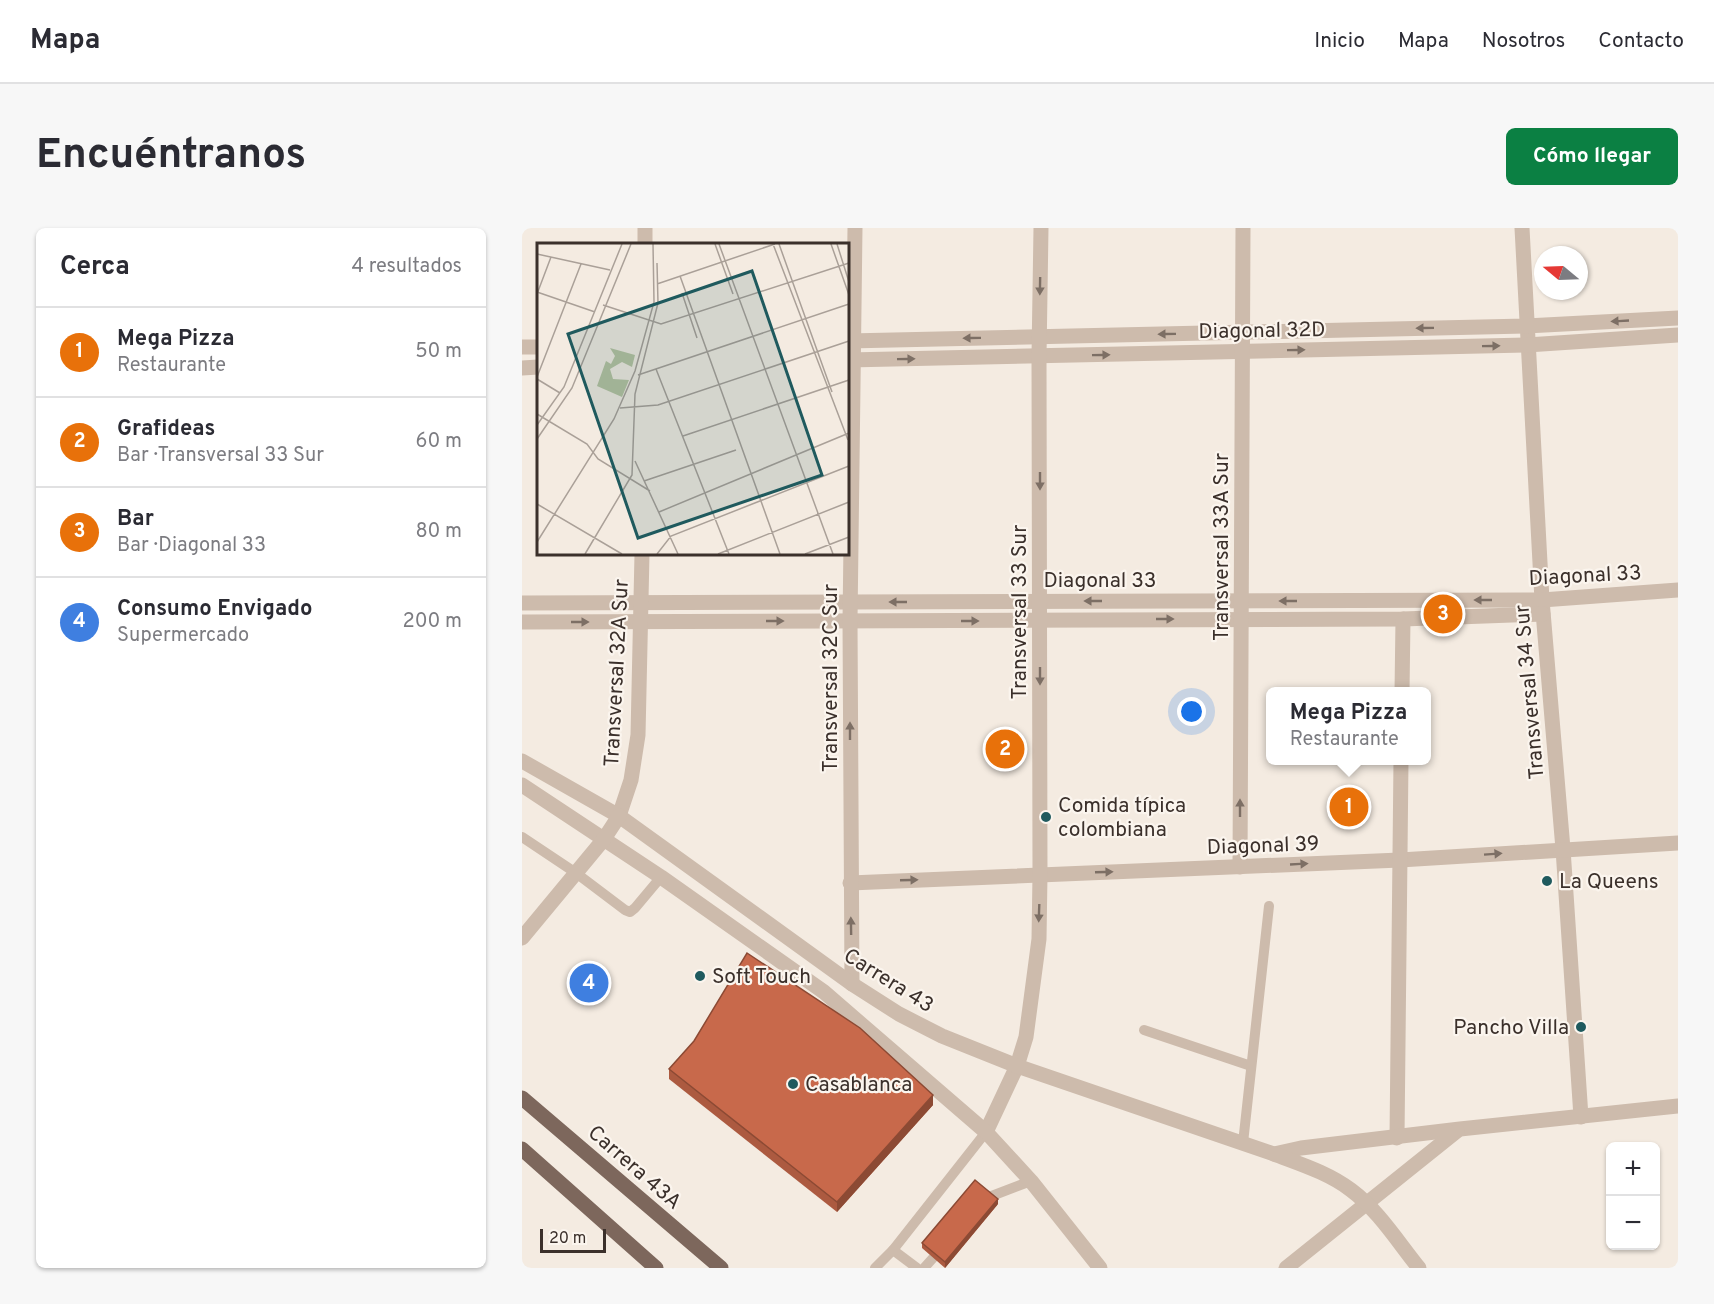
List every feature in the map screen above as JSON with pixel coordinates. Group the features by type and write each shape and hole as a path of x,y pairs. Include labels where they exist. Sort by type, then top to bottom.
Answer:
{"main road":[{"name":"Carrera 43A","path":"522,1098 721,1268"},
{"path":"522,1149 656,1268"}],"street":[{"name":"Transversal 32C Sur","path":"852,984 850,360 855,228"},
{"name":"Transversal 33 Sur","path":"986,1132 1017,1066 1026,1036 1039,939 1041,228"},
{"name":"Transversal 33A Sur","path":"1240,867 1244,228"},
{"name":"Transversal 34 Sur","path":"1522,228 1543,607 1563,849 1581,1117"},
{"name":"Diagonal 32D","path":"851,341 1526,326 1678,318"},
{"name":"Diagonal 32D","path":"850,360 1527,345 1678,335"},
{"path":"522,368 537,367"},
{"name":"Transversal 32A Sur","path":"522,938 604,839 619,816 632,780 638,735 642,555"},
{"name":"Diagonal 33","path":"522,622 1403,619 1543,607 1678,590"},
{"name":"Diagonal 33","path":"522,603 1241,601 1543,607"},
{"path":"1402,687 1403,619"},
{"name":"Carrera 43","path":"522,761 619,816 852,984 916,1023 1017,1066 1274,1154 1350,1189 1367,1204 1419,1268"},
{"path":"1397,1138 1401,765"},
{"path":"522,785 661,877 824,992 986,1132 1031,1181 1100,1268"},
{"name":"Diagonal 39","path":"850,883 1400,860 1678,843"},
{"path":"1274,1154 1301,1148 1460,1129 1678,1106"},
{"path":"1286,1268 1460,1129"}],"lane":[{"path":"522,837 630,912 661,877"},
{"path":"1243,1143 1269,906"},
{"path":"1144,1030 1251,1066"},
{"path":"876,1268 986,1132"},
{"path":"989,1197 1031,1181"},
{"path":"892,1250 917,1268"},
{"path":"924,1268 933,1258"}],"building":[{"name":"Casablanca","path":"747,953 860,1028 933,1095 837,1202 669,1069 694,1041"},
{"path":"975,1180 998,1199 945,1262 922,1243"}],"place":[{"name":"Bar","path":"1443,614"},
{"name":"Grafideas","path":"1005,749"},
{"name":"Mega Pizza","path":"1349,807"},
{"name":"Comida típica colombiana","path":"1046,817"},
{"name":"La Queens","path":"1547,881"},
{"name":"Soft Touch","path":"700,976"},
{"name":"Consumo Envigado","path":"589,983"},
{"name":"Pancho Villa","path":"1581,1027"},
{"name":"Casablanca","path":"793,1084"}]}
